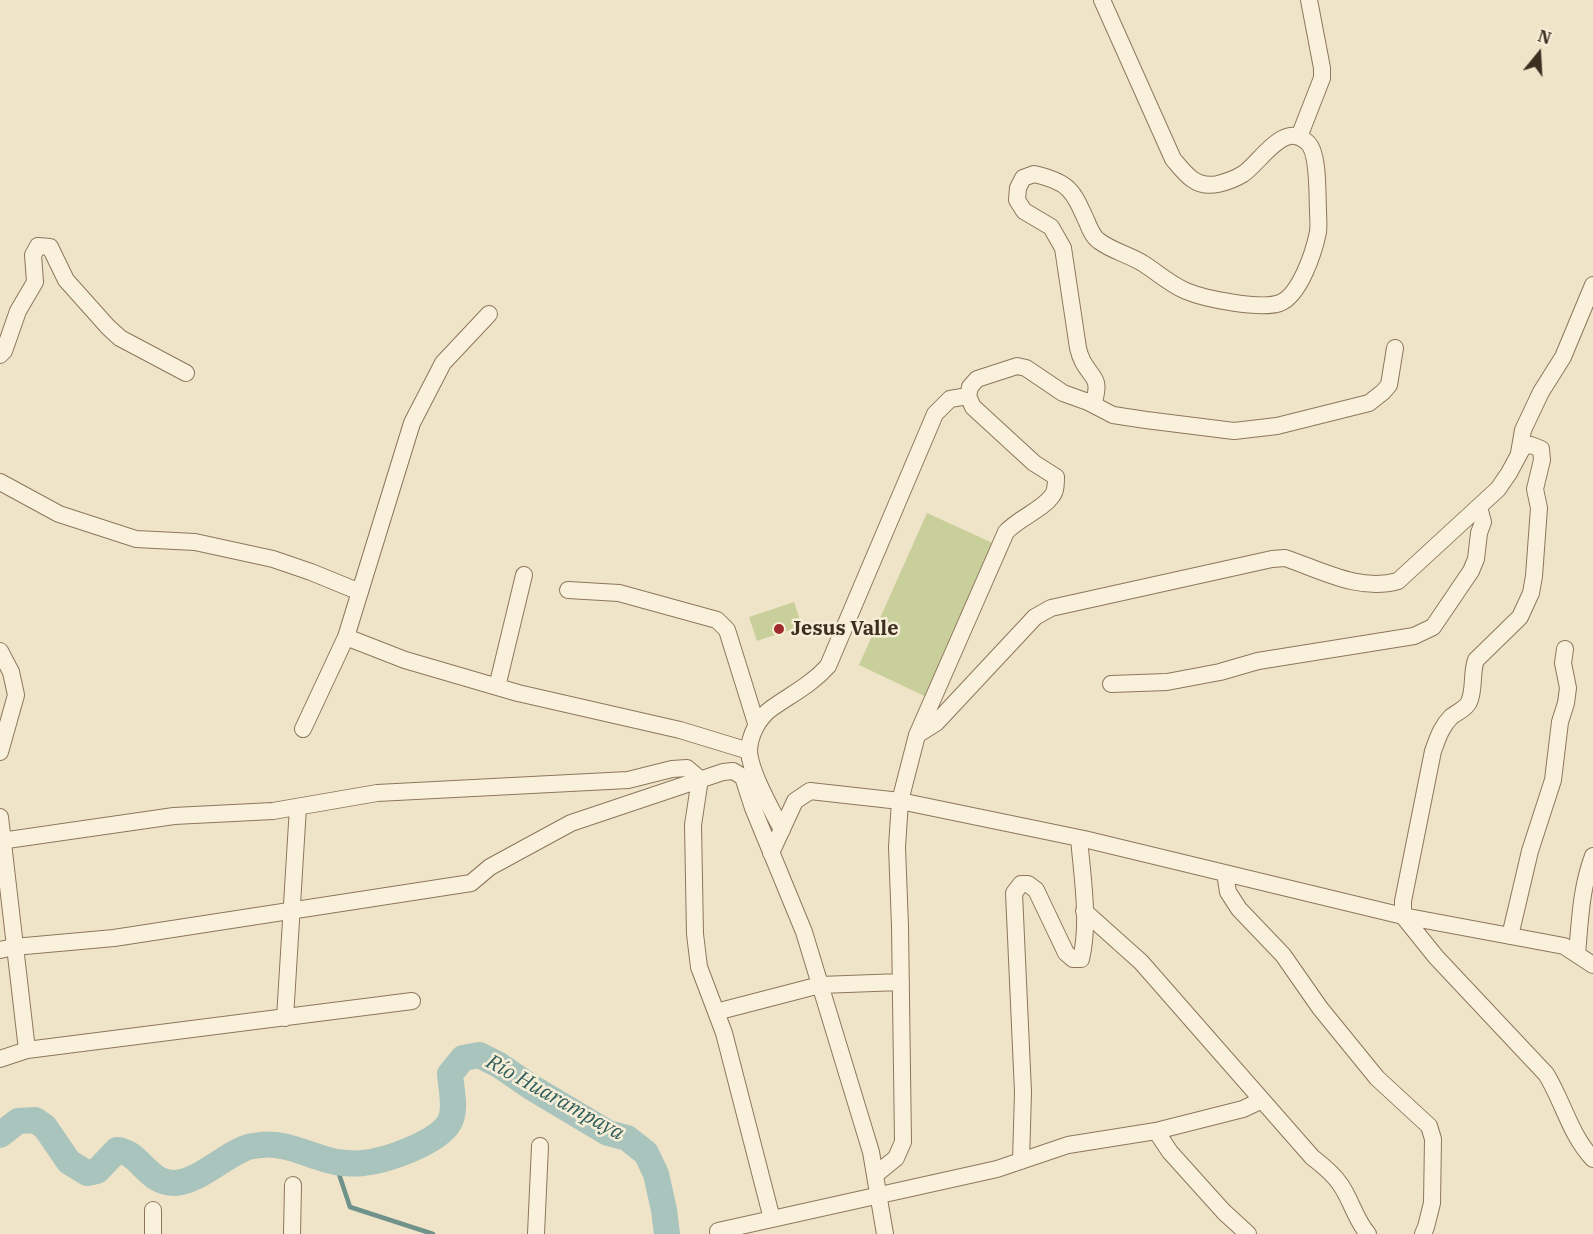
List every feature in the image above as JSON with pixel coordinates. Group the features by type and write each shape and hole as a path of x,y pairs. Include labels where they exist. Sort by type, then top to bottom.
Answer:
{"street":[{"path":"1088,402 1095,398 1098,388 1097,380 1082,361 1078,348 1063,248 1051,228 1024,211 1017,200 1018,188 1023,178 1034,174 1061,182 1079,201 1090,231 1099,241 1145,264 1164,279 1187,292 1247,305 1267,306 1282,302 1292,293 1303,276 1312,255 1319,230 1315,159 1310,144 1299,137 1289,135 1278,141 1244,173 1227,182 1208,186 1193,180 1173,159 1102,0"},
{"path":"1299,137 1322,78 1309,0"},
{"path":"0,355 4,351 18,311 35,282 33,255 38,246 50,247 66,280 108,327 120,338 186,373"},
{"path":"917,735 936,723 1035,617 1051,608 1272,559 1285,558 1364,584 1398,581 1498,489 1509,473 1518,453 1523,430 1541,392 1563,357 1593,285"},
{"path":"303,729 346,637 412,423 443,363 489,314"},
{"path":"874,1175 896,1158 903,1142 897,847 900,801 917,735 1006,532 1052,496 1056,486 1056,477 1026,456 973,407 968,396 970,387 977,379 1017,366 1026,368 1063,393 1113,414 1234,431 1278,426 1369,403 1389,385 1395,348"},
{"path":"756,723 770,709 815,680 828,666 935,414 951,399 968,396"},
{"path":"1518,453 1523,447 1531,445 1541,449 1542,460 1535,489 1539,508 1531,592 1520,617 1476,660 1468,705 1442,728 1433,751 1403,901 1403,916 1436,957 1546,1074 1557,1091 1578,1141 1593,1159"},
{"path":"0,482 59,514 136,539 195,542 273,559 360,592"},
{"path":"1111,684 1167,682 1220,672 1258,661 1414,636 1427,630 1433,627 1471,571 1476,559 1479,533 1483,522 1479,507"},
{"path":"497,687 524,575"},
{"path":"568,590 619,593 717,620 727,630 756,723 749,752 757,778 782,830"},
{"path":"346,637 405,660 497,687 680,730 749,752"},
{"path":"1510,936 1530,851 1553,780 1560,722 1568,688 1563,663 1565,649"},
{"path":"0,651 10,672 16,695 0,752"},
{"path":"1,841 174,816 273,811 377,793 628,780 672,769 687,768 700,779"},
{"path":"7,948 114,938 471,884 490,867 572,823 700,779 733,771 743,777 753,808 804,932 871,1152 885,1234"},
{"path":"700,779 693,825 695,934 699,967 724,1033 772,1219"},
{"path":"771,853 795,801 810,791 900,801 1079,838 1403,916 1564,946 1588,960"},
{"path":"285,1018 298,807"},
{"path":"0,817 7,948 27,1050"},
{"path":"1021,1161 1023,1092 1014,893 1020,884 1028,884 1036,890 1066,953 1073,959 1081,959 1084,948 1084,911 1079,838"},
{"path":"1588,960 1582,897 1586,874 1593,856"},
{"path":"1224,873 1228,892 1239,909 1283,955 1320,1008 1377,1078 1430,1126 1433,1139 1432,1203 1423,1234"},
{"path":"1084,911 1141,962 1312,1157 1341,1184 1362,1227 1368,1234"},
{"path":"716,1012 820,985 901,982"},
{"path":"0,1059 27,1050 412,1001"},
{"path":"718,1231 997,1169 1068,1145 1156,1131 1244,1109 1262,1100"},
{"path":"1156,1131 1178,1161 1224,1212 1248,1234"},
{"path":"536,1234 540,1146"},
{"path":"292,1234 293,1185"},
{"path":"153,1210 153,1234"}],"green space":[{"path":"927,513 1008,550 939,703 859,665"},
{"path":"794,602 802,626 757,641 749,617"}],"waterway":[{"name":"Río Huarampaya","path":"0,1135 18,1121 35,1120 45,1127 69,1162 87,1173 97,1171 117,1150 132,1156 157,1178 174,1183 200,1175 245,1148 261,1145 290,1148 336,1162 373,1162 410,1150 443,1130 449,1123 453,1112 450,1074 463,1058 479,1055 608,1133 627,1138 646,1153 656,1174 667,1234"},
{"path":"335,1162 350,1207 433,1234"}],"place":[{"name":"Jesus Valle","path":"779,629"}]}
